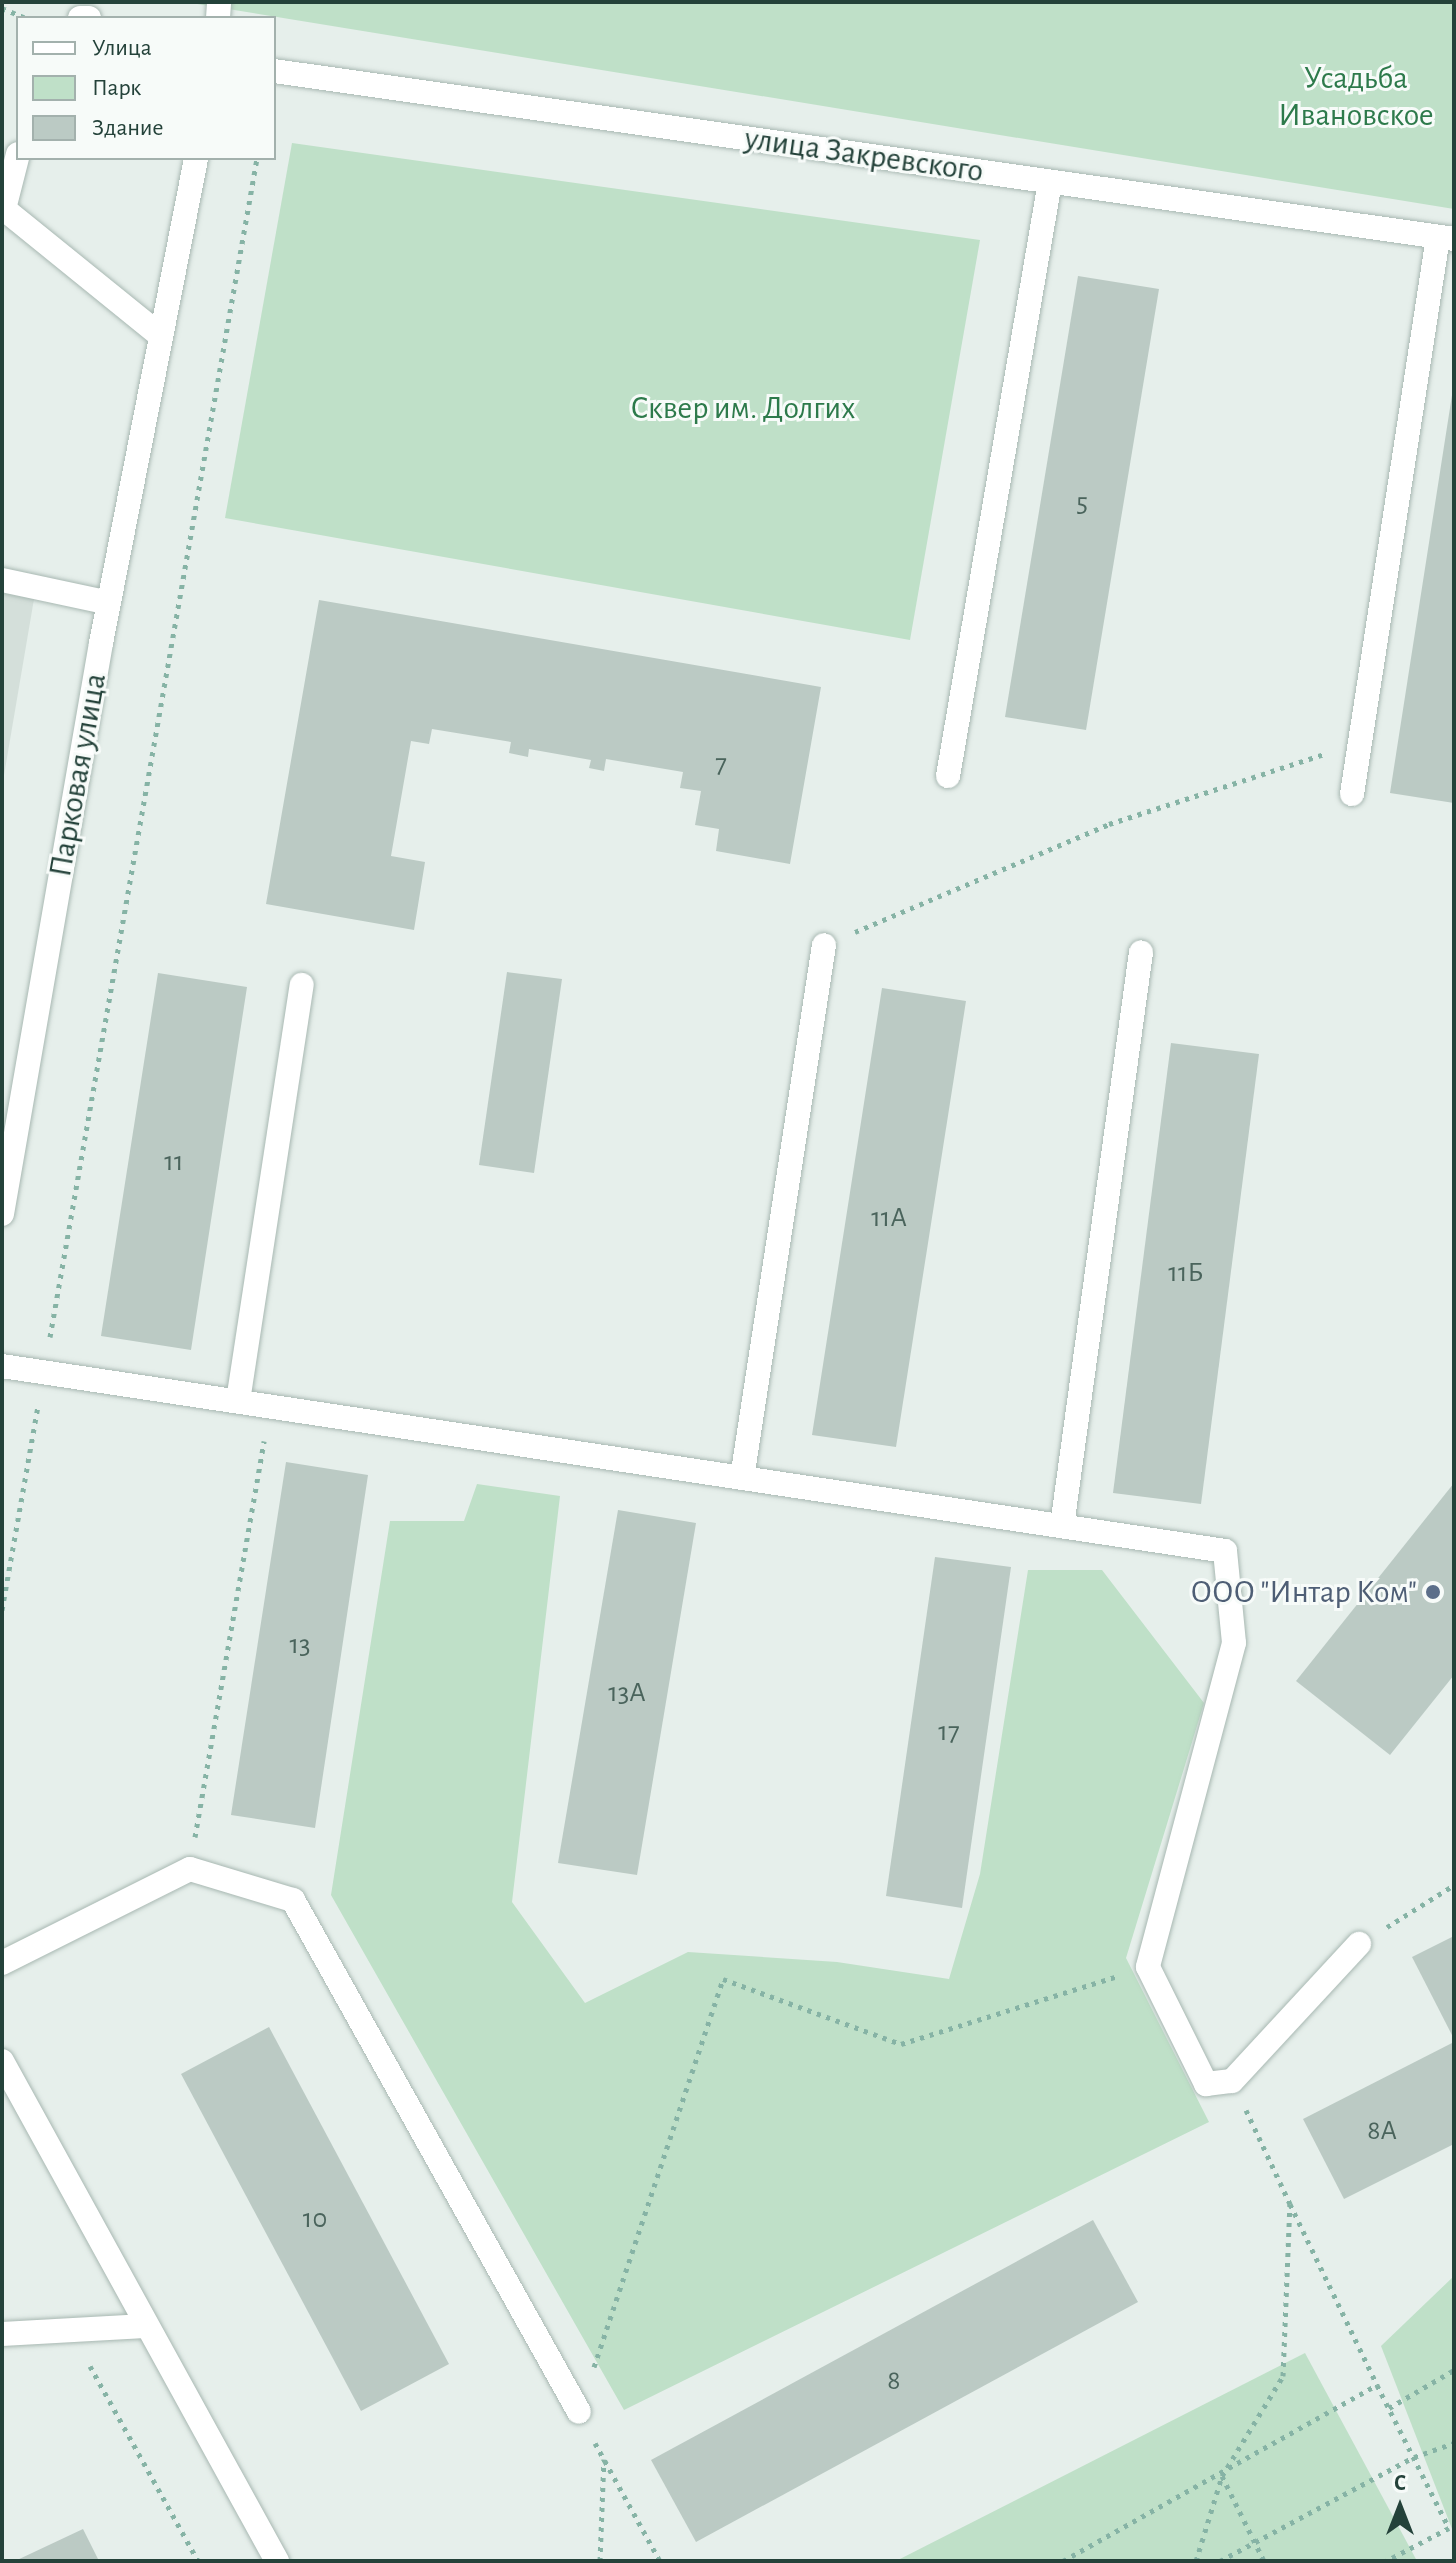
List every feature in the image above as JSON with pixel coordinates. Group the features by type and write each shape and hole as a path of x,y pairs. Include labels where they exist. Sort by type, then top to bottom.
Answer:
{"street":[{"name":"улица Закревского","path":"276,71 1446,238"},
{"path":"16,160 3,209 161,336"},
{"name":"Парковая улица","path":"2,1214 109,603 196,160"},
{"path":"948,776 1050,182"},
{"path":"1352,794 1446,238"},
{"path":"2,580 109,603"},
{"path":"742,1478 824,945"},
{"path":"1062,1526 1141,952"},
{"path":"238,1401 302,985"},
{"path":"2,1366 1225,1551 1234,1643 1148,1967 1206,2084 1232,2081 1359,1944"},
{"path":"2,1963 190,1869 293,1900 579,2412"},
{"path":"2,2061 145,2326 277,2561"},
{"path":"2,2334 145,2326"}],"path":[{"path":"2,8 21,16"},
{"path":"2,1610 257,160"},
{"path":"824,945 1109,824 1360,742"},
{"path":"190,1869 270,1407"},
{"path":"1359,1944 1454,1885"},
{"path":"579,2412 723,1979 901,2044 1148,1967"},
{"path":"1232,2081 1449,2528 1386,2561"},
{"path":"1196,2561 1222,2476 1283,2376 1290,2204"},
{"path":"75,2364 89,2364 198,2561"},
{"path":"1389,2408 1454,2370"},
{"path":"1063,2561 1222,2476 1377,2385"},
{"path":"1220,2561 1414,2457 1454,2443"},
{"path":"600,2561 604,2458 660,2561"},
{"path":"1222,2476 1264,2561"}],"shaded area":[{"path":"2,593 34,599 2,787"}],"green space":[{"name":"Усадьба Ивановское","path":"185,2 1454,2 1454,209 276,16"},
{"name":"Сквер им. Долгих","path":"292,143 980,240 910,640 225,518"},
{"path":"477,1484 560,1496 512,1902 585,2003 688,1952 837,1962 949,1979 980,1874 1028,1570 1102,1570 1204,1703 1126,1958 1209,2122 624,2410 331,1895 390,1521 464,1521"},
{"path":"1454,2276 1454,2534 1381,2346"},
{"path":"1305,2353 1417,2561 896,2561"}],"building":[{"path":"1078,276 1159,289 1086,730 1005,717"},
{"path":"1454,395 1454,803 1390,793"},
{"path":"319,600 821,687 790,864 716,851 719,829 695,825 701,791 680,788 683,772 606,759 604,771 589,768 591,760 529,749 528,757 509,753 511,742 432,729 429,744 411,741 391,856 425,862 414,930 266,904"},
{"path":"507,972 562,979 534,1173 479,1165"},
{"path":"158,973 247,987 191,1350 101,1336"},
{"path":"882,988 966,1001 896,1447 812,1435"},
{"path":"1171,1043 1259,1054 1201,1504 1113,1493"},
{"path":"286,1462 368,1475 315,1828 231,1815"},
{"path":"1454,1483 1454,1675 1390,1755 1296,1681"},
{"path":"618,1510 696,1523 637,1875 558,1863"},
{"path":"935,1557 1011,1567 962,1908 886,1896"},
{"path":"1454,1936 1454,2039 1412,1957"},
{"path":"269,2027 449,2364 361,2411 181,2074"},
{"path":"1454,2042 1454,2144 1344,2199 1303,2119"},
{"path":"1093,2220 1138,2302 696,2542 651,2460"},
{"path":"83,2529 99,2561 15,2561"}],"place":[{"name":"ООО \"Интар Ком\"","path":"1433,1592"}]}
